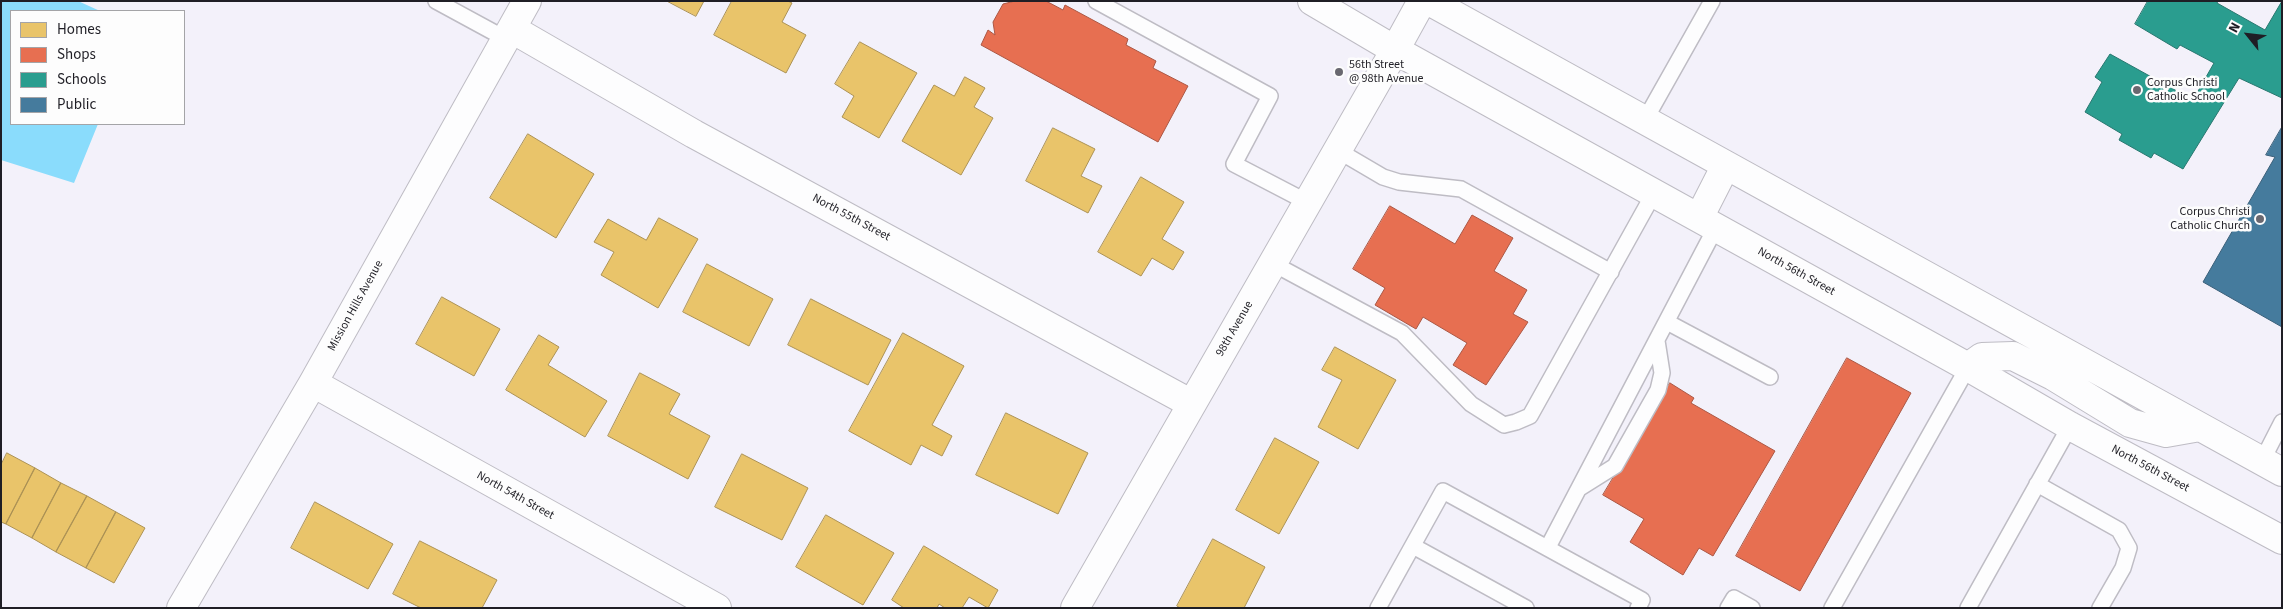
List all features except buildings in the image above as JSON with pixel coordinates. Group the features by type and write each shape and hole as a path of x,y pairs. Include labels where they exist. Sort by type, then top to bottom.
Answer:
{"street":[{"name":"Mission Hills Avenue","path":"181,608 313,384 527,1"},
{"name":"North 56th Street","path":"1312,1 1395,50 1968,367 2070,426 2282,540"},
{"name":"98th Avenue","path":"1076,608 1422,1"},
{"path":"1429,1 2272,466"},
{"name":"North 55th Street","path":"509,34 1192,404"},
{"path":"1707,222 1726,165"},
{"path":"1968,367 1982,357 2012,356 2053,376 2130,423 2166,433 2200,426"},
{"name":"North 54th Street","path":"313,384 718,608"}],"lane":[{"path":"436,1 475,24 509,34"},
{"path":"1096,1 1123,8 1270,96 1234,164 1307,202"},
{"path":"1645,120 1712,1"},
{"path":"1337,150 1383,177 1399,182 1461,189 1611,272"},
{"path":"1272,263 1402,333 1455,390 1471,404 1504,425 1530,416 1654,194"},
{"path":"1548,547 1667,322 1707,222"},
{"path":"1667,322 1770,377"},
{"path":"1579,489 1615,466 1658,390 1662,374 1657,341"},
{"path":"1832,608 1968,367"},
{"path":"2272,466 2282,422"},
{"path":"1968,608 2070,426"},
{"path":"2037,484 2119,530 2129,548 2123,568 2100,608"},
{"path":"1378,608 1443,491 1642,600 1638,608"},
{"path":"1413,546 1526,608"},
{"path":"1728,608 1734,598 1752,608"}],"water":[{"path":"1,1 78,1 98,10 10,10 10,125 98,125 74,183 1,160"}],"place":[{"name":"56th Street @ 98th Avenue","path":"1339,72"},
{"name":"Corpus Christi Catholic School","path":"2137,90"},
{"name":"Corpus Christi Catholic Church","path":"2260,219"}]}
